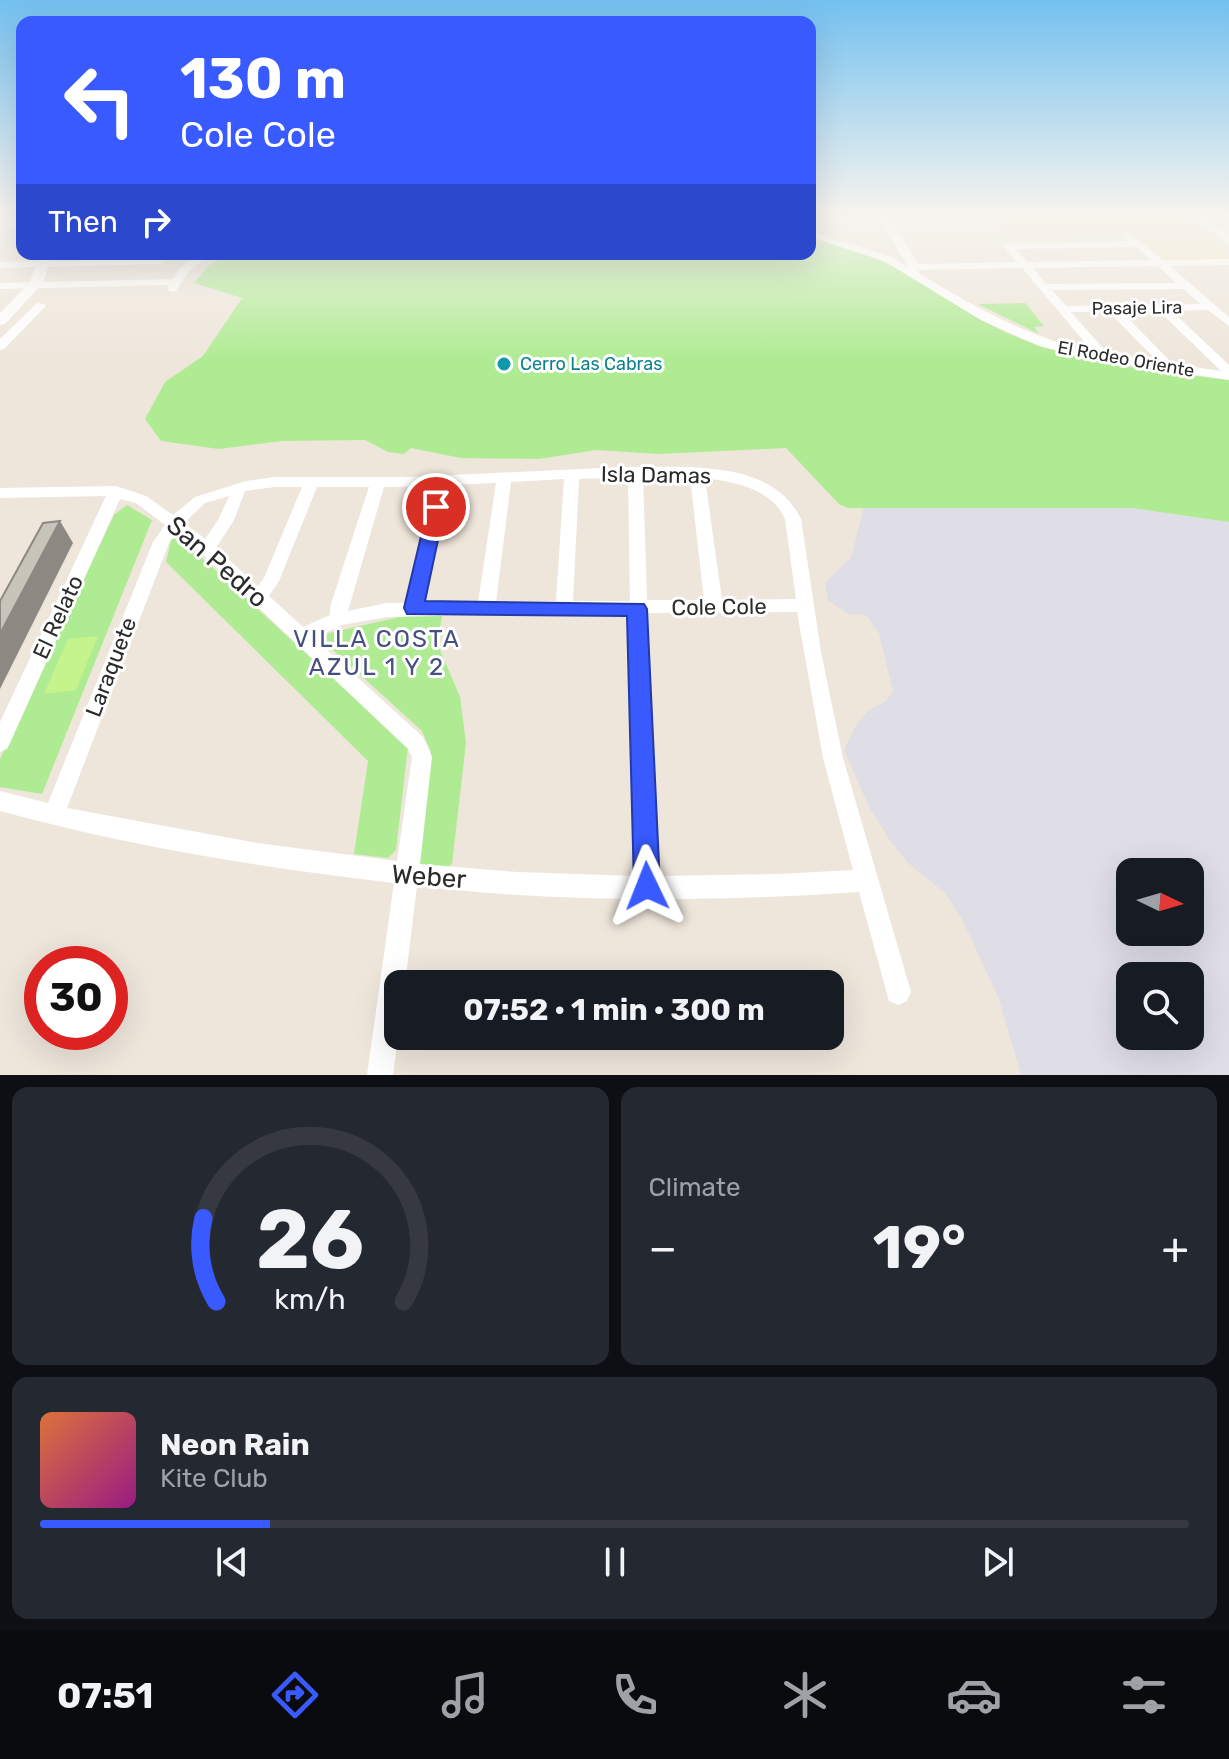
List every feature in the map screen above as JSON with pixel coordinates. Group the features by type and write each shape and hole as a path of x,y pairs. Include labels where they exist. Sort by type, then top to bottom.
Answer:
{"street":[{"path":"0,321 36,283 43,262"},
{"path":"150,279 159,262"},
{"path":"0,286 150,279 175,283 197,262"},
{"name":"El Rodeo Oriente","path":"895,262 914,270 1004,327 1054,347 1229,374"},
{"path":"909,262 914,270 1217,262"},
{"path":"1022,262 1104,357"},
{"path":"1160,263 1229,323"},
{"path":"1044,287 1186,286"},
{"path":"0,346 41,305 18,305"},
{"name":"Pasaje Lira","path":"1063,309 1211,307"},
{"path":"1112,308 1169,367"},
{"path":"1162,308 1229,374"},
{"path":"635,472 647,886"},
{"name":"Isla Damas","path":"174,523 200,500 238,488 275,482 378,483 635,472 697,473 747,481 776,495 787,506 796,534 805,605 833,758 898,992"},
{"path":"697,473 714,607"},
{"path":"564,609 572,474"},
{"path":"486,609 504,478"},
{"path":"414,608 442,481"},
{"path":"258,597 271,581 311,482"},
{"path":"339,619 339,607 378,483"},
{"path":"206,548 222,524 238,488"},
{"path":"0,493 116,491"},
{"name":"San Pedro","path":"116,491 141,499 206,548 416,743 422,757 380,1075"},
{"name":"El Relato","path":"0,743 116,491"},
{"name":"Laraquete","path":"54,814 161,542 174,523"},
{"name":"Cole Cole","path":"301,636 339,619 414,608 637,609 805,605"},
{"name":"Weber","path":"0,801 250,853 406,876 647,886 791,886 866,880"}],"shaded area":[{"path":"864,507 1132,508 1229,522 1229,1075 1021,1075 999,999 962,919 945,893 908,863 889,839 869,807 844,750 856,725 869,710 886,701 893,692 879,633 866,615 848,614 828,600 825,582 851,558"}],"green space":[{"path":"214,262 884,262 982,320 1030,342 1104,362 1229,380 1229,522 1132,508 848,508 839,504 786,448 659,454 596,450 539,459 461,458 411,448 404,454 388,452 365,440 282,441 219,449 161,441 145,419 165,382 203,356 242,298 194,283"},
{"path":"1025,303 1044,326 1034,327 1039,334 978,304"},
{"path":"127,505 152,520 42,794 0,787 0,759 114,515"},
{"path":"178,536 408,747 396,850 388,858 354,854 368,761 166,562 171,540"},
{"path":"404,616 442,616 437,643 460,697 466,743 452,864 445,869 419,868 417,861 431,752 422,731 322,640 329,633"},
{"path":"98,636 76,690 44,694 68,639"}],"building":[{"path":"60,521 0,634 0,601 43,523"}],"place":[{"name":"Cerro Las Cabras","path":"504,364"}],"district":[{"name":"VILLA COSTA AZUL 1 Y 2","path":"377,653"}],"route":[{"path":"436,507 414,608 637,609 647,886"}]}
